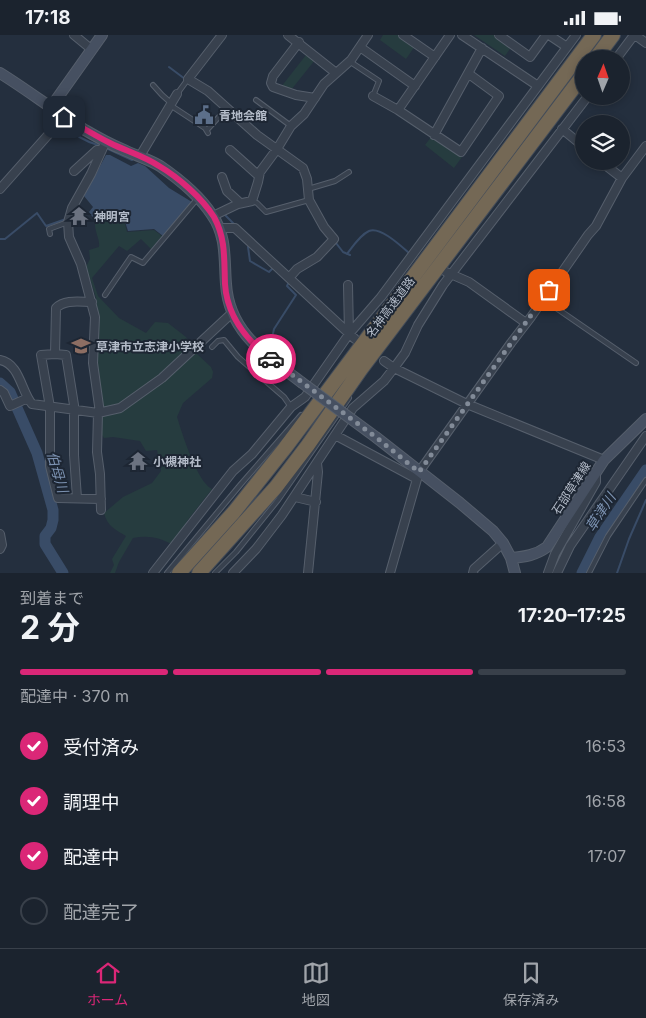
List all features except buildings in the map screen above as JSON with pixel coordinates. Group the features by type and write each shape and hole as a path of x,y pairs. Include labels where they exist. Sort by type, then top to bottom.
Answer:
{"highway":[{"name":"名神高速道路","path":"178,573 263,477 594,35"},
{"path":"602,50 613,35"},
{"name":"名神高速道路","path":"199,573 276,487 377,358 575,86"}],"street":[{"path":"74,35 91,49"},
{"path":"51,107 102,35"},
{"path":"222,35 188,79 208,91 251,130 303,168 307,179 309,200 320,220 334,239 317,257 298,269 289,278"},
{"path":"288,35 336,73"},
{"path":"213,216 240,203 252,201 260,172 291,126 304,114 314,98 336,73 350,61 368,35"},
{"path":"403,35 435,57"},
{"path":"398,110 450,35"},
{"path":"462,35 538,86"},
{"path":"499,35 530,57 547,35 567,47"},
{"path":"153,573 232,471 252,454 291,407 305,397 381,297 420,251 538,86 549,78 576,35"},
{"path":"623,50 634,35 646,43"},
{"path":"299,43 273,76 271,83 273,87 281,90 314,98"},
{"path":"360,47 415,86"},
{"path":"434,135 482,49"},
{"path":"0,73 104,145 140,156 159,166 199,198 213,216 219,228 224,244 227,297 232,313 241,330 252,342 301,381 377,438 418,475 485,523 503,543 511,558 515,573"},
{"path":"373,97 398,110 461,152 499,96 469,74"},
{"path":"140,156 177,93"},
{"path":"233,573 268,535 318,463 353,408 384,381 394,369 405,353 418,325 449,273 579,105"},
{"path":"0,189 64,117"},
{"path":"562,129 575,140"},
{"path":"74,171 97,149 104,145"},
{"path":"101,510 97,452 99,413 93,363 95,317 81,263 69,237 68,222 72,208 91,175 104,145"},
{"path":"390,573 418,475 596,226 622,178 646,146"},
{"path":"230,150 259,176"},
{"path":"612,170 622,178"},
{"path":"222,177 227,191 240,203"},
{"path":"219,228 235,228 352,336"},
{"path":"449,273 468,282 512,311 526,323"},
{"path":"348,285 352,336"},
{"path":"55,354 56,308 58,305 71,301 92,302"},
{"path":"0,360 6,361 12,367 32,404 99,413 120,408 162,377 232,313"},
{"path":"77,498 74,455 74,410 66,355 41,355 50,407 50,466 58,498 101,499"},
{"path":"377,358 394,369 467,404 604,461"},
{"path":"0,391 4,393 10,406 28,398"},
{"name":"石部草津線","path":"511,558 540,553 548,547 604,461 646,419"},
{"path":"335,435 418,475"},
{"path":"557,573 570,546 646,436"},
{"path":"308,573 316,502 318,463"},
{"path":"548,573 555,554 596,482 596,472"},
{"path":"295,497 316,502"},
{"path":"0,534 2,541 0,549"},
{"path":"473,573 474,569 503,543"}],"lane":[{"path":"350,61 380,81 373,97"},
{"path":"177,93 188,79"},
{"path":"153,85 171,104 208,131 227,108"},
{"path":"256,100 291,126"},
{"path":"308,189 336,181 349,172"},
{"path":"105,295 131,257 143,263 199,198"},
{"path":"252,201 258,203 266,211 309,200"},
{"path":"50,234 48,229 68,222"},
{"path":"543,299 636,363"},
{"path":"212,347 218,341 224,340 238,357 284,397 291,407"},
{"path":"328,380 356,353"},
{"path":"354,387 377,358"},
{"path":"317,395 323,387"},
{"path":"215,573 236,552 278,500 350,395"},
{"path":"166,573 306,411"},
{"path":"589,573 608,537 646,480"}],"green space":[{"path":"383,35 398,35 415,46 406,59 380,40"},
{"path":"474,35 494,35 512,46 505,56"},
{"path":"306,55 315,60 291,90 281,87"},
{"path":"432,136 462,157 454,168 425,145"},
{"path":"119,212 122,212 127,232 154,230 162,236 151,249 141,239 127,251 119,246 92,278 98,296 119,318 146,333 155,322 168,323 186,337 197,354 211,367 213,372 212,378 183,403 177,417 186,445 196,467 206,485 212,489 187,521 186,527 173,545 153,537 133,538 115,573 110,573 114,565 112,559 126,536 115,530 104,513 123,497 152,483 161,471 157,450 146,451 140,441 113,437 104,438 102,435 96,350 98,329 96,298 86,267 90,259 89,250 99,247 95,224 107,221"}],"water":[{"path":"106,155 110,155 131,166 138,163 145,166 169,188 192,202 163,236 154,229 128,231 122,212 97,223 89,212 93,207 84,196"}],"waterway":[{"path":"169,67 185,79"},
{"path":"63,123 80,137 101,146"},
{"path":"106,148 132,160"},
{"path":"0,239 5,239 37,213 46,226 66,219"},
{"path":"223,213 236,226"},
{"path":"347,254 363,235 374,230 384,234 409,253"},
{"path":"249,243 250,261 269,272 273,268"},
{"path":"336,243 343,252 350,255"},
{"path":"270,347 274,329 296,295 287,286 289,282 287,281"},
{"name":"伯母川","path":"0,383 10,392 37,453 53,510 53,520 51,528 45,536 45,544 63,573"},
{"name":"草津川","path":"582,573 600,537 646,470"},
{"path":"617,573 646,500"}],"way so far":[{"path":"271,359 377,438 419,472 549,290"}],"place":[{"name":"青地会館","path":"204,115"},
{"name":"神明宮","path":"79,216"},
{"name":"草津市立志津小学校","path":"81,346"},
{"name":"小槻神社","path":"138,461"}],"route":[{"path":"64,117 106,141 159,166 199,198 213,216 224,244 226,262 225,283 232,313 241,330 271,359"}]}
